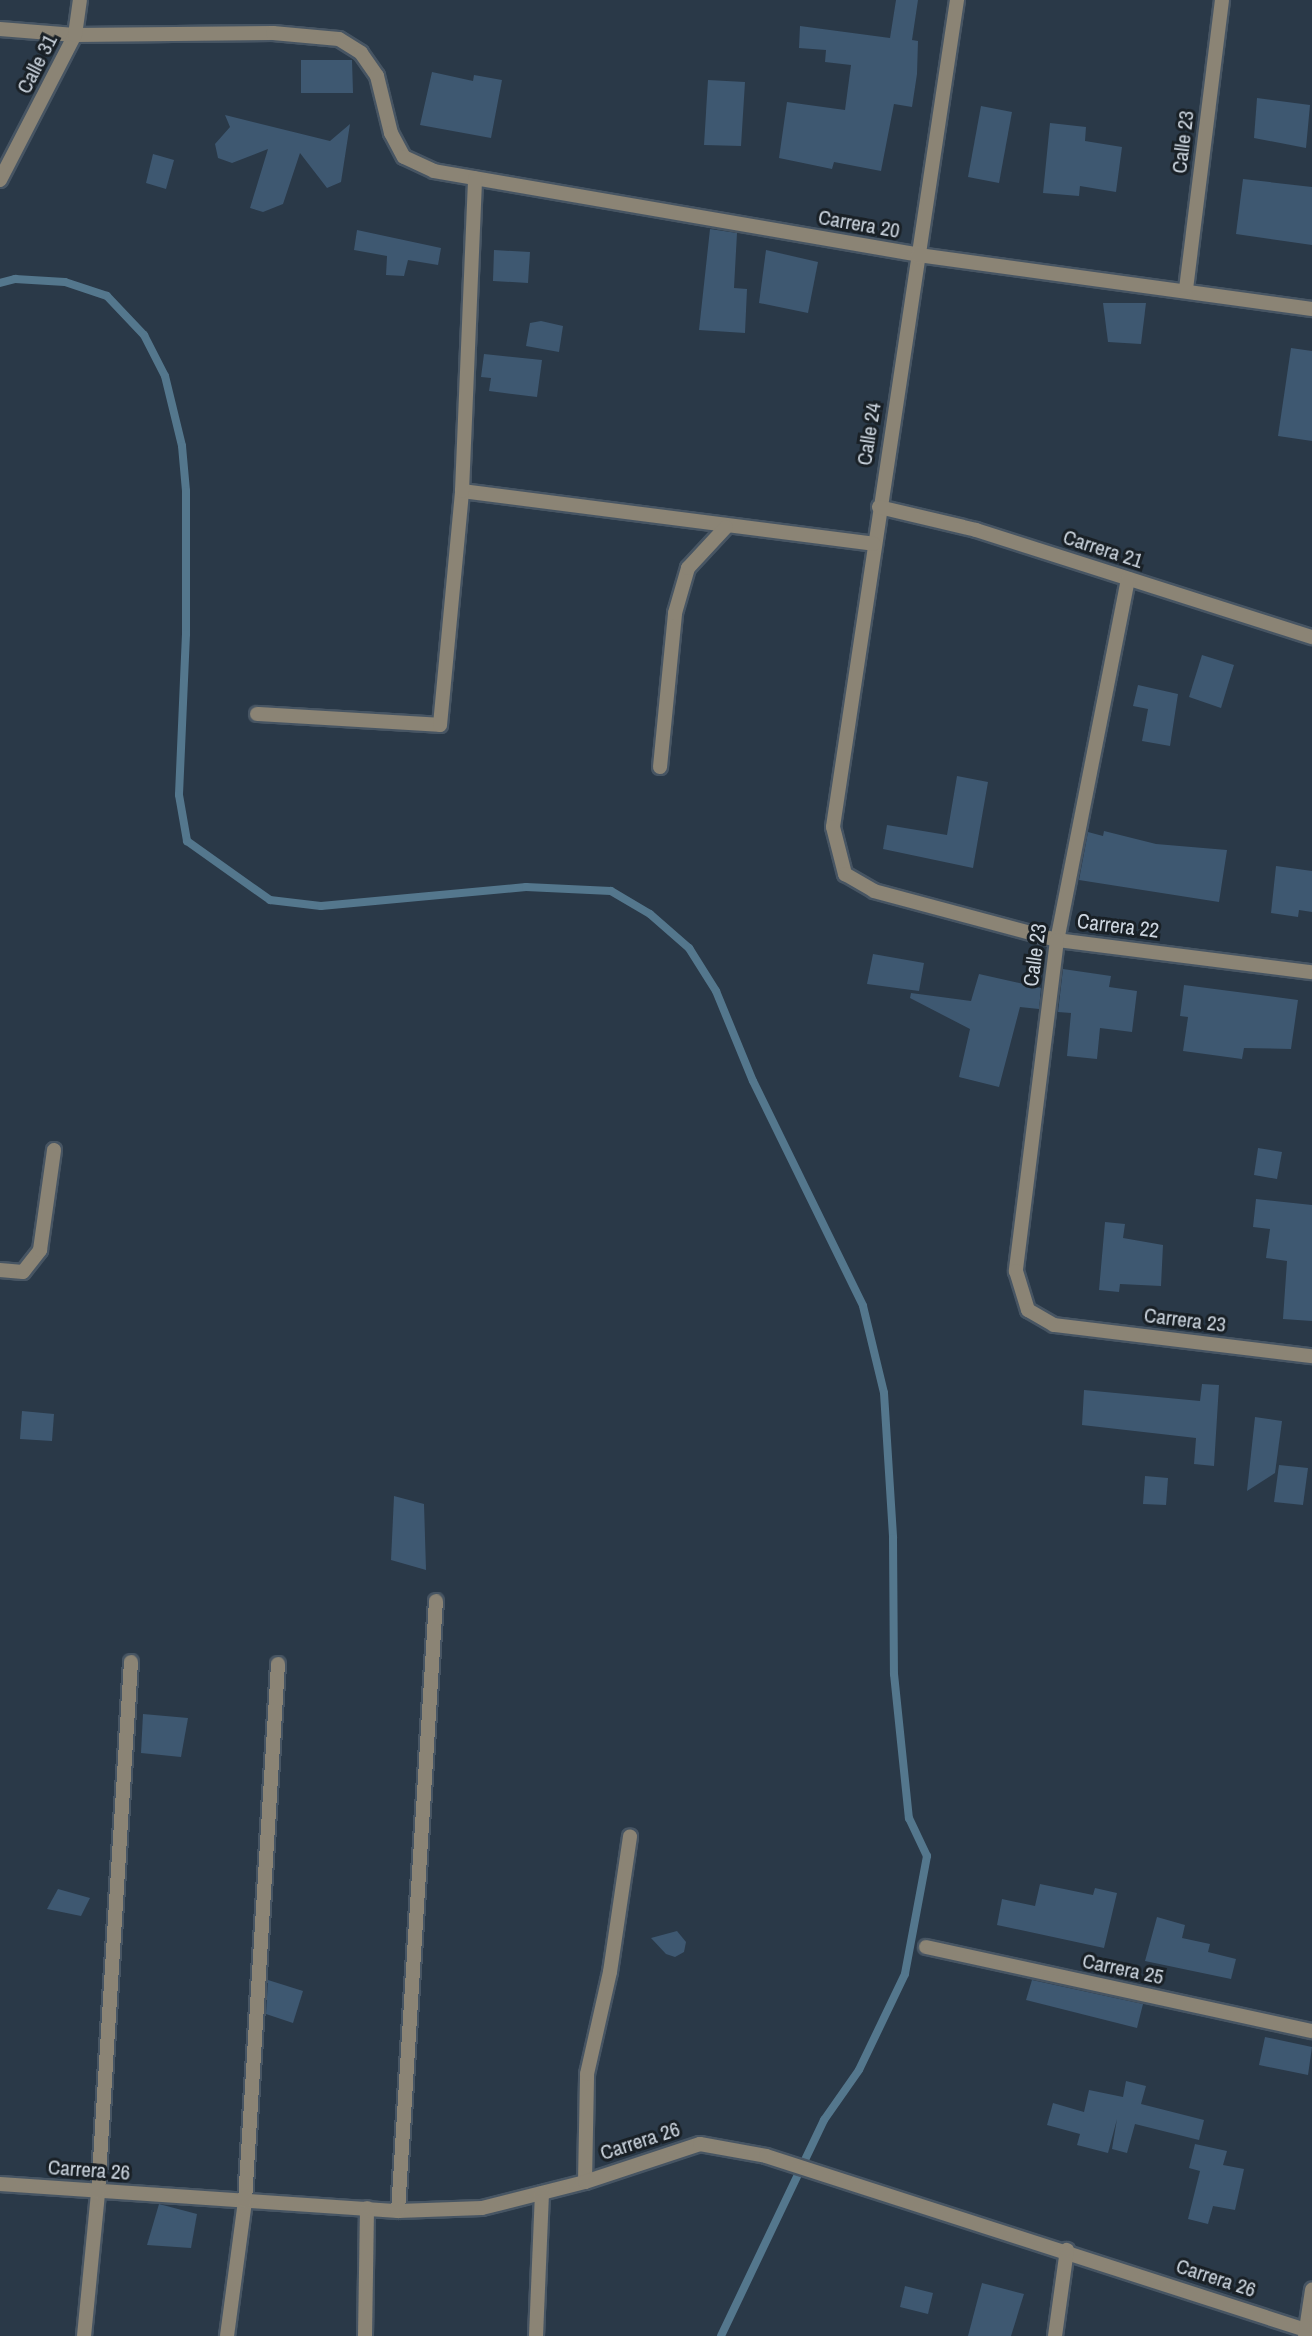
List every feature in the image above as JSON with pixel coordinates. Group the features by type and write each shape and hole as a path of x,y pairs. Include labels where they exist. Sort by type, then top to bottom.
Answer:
{"street":[{"name":"Calle 31","path":"0,180 75,36 80,0"},
{"name":"Calle 24","path":"845,874 833,827 957,0"},
{"name":"Calle 23","path":"1186,289 1222,0"},
{"path":"0,29 75,36"},
{"name":"Carrera 20","path":"75,36 273,33 339,39 361,53 377,76 391,133 404,157 434,171 918,255 1186,289 1312,309"},
{"path":"257,714 440,725 462,491 475,178"},
{"path":"462,491 874,544"},
{"name":"Carrera 21","path":"879,507 976,530 1312,637"},
{"path":"660,767 675,612 688,568 726,527"},
{"name":"Calle 23","path":"1054,1325 1028,1310 1016,1271 1057,940 1128,579"},
{"name":"Carrera 22","path":"845,874 874,891 1057,940 1312,972"},
{"path":"0,1270 23,1272 40,1251 54,1150"},
{"name":"Carrera 23","path":"1054,1325 1312,1356"},
{"path":"397,2211 436,1601"},
{"path":"84,2336 98,2192 131,1662"},
{"path":"227,2336 245,2201 278,1664"},
{"path":"585,2182 587,2074 610,1972 630,1836"},
{"name":"Carrera 25","path":"926,1947 1312,2031"},
{"name":"Carrera 26","path":"0,2184 397,2211 482,2208 585,2182 700,2144 766,2156 1067,2250 1308,2332"},
{"path":"536,2336 542,2193"},
{"path":"365,2336 367,2208"},
{"path":"1055,2336 1067,2250"},
{"path":"1308,2332 1312,2290"}],"building":[{"path":"896,0 918,0 912,40 918,41 917,74 912,107 894,104 881,171 834,162 832,169 779,158 787,102 845,110 851,65 825,62 826,50 799,48 800,26 890,38"},
{"path":"301,60 352,60 353,93 301,93"},
{"path":"432,72 473,81 474,75 502,80 491,138 420,125"},
{"path":"708,80 745,82 741,146 704,145"},
{"path":"1257,98 1310,105 1306,148 1254,138"},
{"path":"981,106 1012,112 999,183 968,177"},
{"path":"225,115 330,141 350,124 341,182 327,188 300,153 283,204 263,212 250,208 268,149 232,163 218,158 215,144 230,127"},
{"path":"1050,123 1086,127 1085,141 1122,147 1116,192 1080,186 1079,196 1043,193"},
{"path":"153,154 174,160 166,189 146,183"},
{"path":"1243,179 1312,187 1312,245 1236,234"},
{"path":"710,229 737,233 734,288 747,289 745,333 699,330"},
{"path":"357,230 441,248 438,265 408,260 404,276 386,275 387,256 354,250"},
{"path":"494,250 530,252 528,283 493,281"},
{"path":"766,250 818,262 808,313 759,303"},
{"path":"1103,303 1146,303 1141,344 1108,342"},
{"path":"541,321 563,326 559,352 526,346 530,323"},
{"path":"1291,348 1312,351 1312,441 1278,436"},
{"path":"484,354 542,360 537,397 489,391 491,378 481,377"},
{"path":"1202,655 1234,665 1221,708 1189,697"},
{"path":"1138,685 1178,694 1170,746 1142,741 1148,709 1133,706"},
{"path":"957,776 988,782 973,868 883,849 887,825 947,835"},
{"path":"1104,831 1156,844 1227,850 1219,902 1079,880 1088,832 1103,836"},
{"path":"1276,866 1312,871 1312,912 1299,910 1298,917 1271,913"},
{"path":"873,954 924,963 919,991 867,984"},
{"path":"1063,969 1111,976 1109,987 1137,991 1132,1032 1100,1028 1097,1059 1067,1056 1071,1013 1058,1012"},
{"path":"979,974 1041,988 1039,1009 1020,1007 999,1087 959,1077 970,1029 910,998 911,993 971,1001"},
{"path":"1184,985 1298,1000 1291,1049 1244,1048 1242,1059 1183,1051 1188,1017 1180,1016"},
{"path":"1258,1148 1282,1152 1277,1179 1254,1175"},
{"path":"1256,1199 1312,1205 1312,1321 1283,1319 1287,1261 1266,1258 1270,1229 1253,1227"},
{"path":"1105,1222 1125,1224 1123,1238 1163,1245 1161,1286 1120,1284 1119,1292 1099,1290"},
{"path":"1202,1384 1219,1385 1214,1466 1194,1464 1196,1438 1082,1425 1084,1390 1200,1401"},
{"path":"22,1411 54,1414 52,1441 20,1439"},
{"path":"1255,1417 1282,1421 1275,1473 1247,1491"},
{"path":"1279,1465 1308,1468 1303,1505 1274,1502"},
{"path":"1145,1476 1168,1478 1166,1505 1143,1504"},
{"path":"394,1496 424,1504 426,1570 391,1560"},
{"path":"143,1714 188,1718 181,1757 141,1753"},
{"path":"1040,1884 1093,1895 1095,1888 1117,1893 1104,1948 997,1925 1002,1899 1035,1906"},
{"path":"58,1889 90,1898 81,1916 47,1909"},
{"path":"1157,1917 1185,1925 1182,1938 1210,1944 1208,1952 1236,1959 1231,1979 1145,1961"},
{"path":"677,1931 686,1942 684,1952 675,1957 666,1954 651,1938"},
{"path":"268,1980 303,1991 293,2023 266,2014"},
{"path":"1032,1980 1143,2004 1137,2028 1026,2000"},
{"path":"1265,2037 1312,2047 1308,2075 1259,2065"},
{"path":"1126,2081 1146,2086 1141,2104 1204,2120 1199,2140 1135,2124 1127,2153 1112,2149 1117,2119 1108,2153 1077,2145 1080,2134 1047,2125 1053,2103 1084,2112 1089,2090 1123,2097"},
{"path":"1195,2144 1227,2151 1223,2165 1244,2169 1235,2210 1213,2206 1208,2224 1188,2219 1200,2171 1189,2168"},
{"path":"159,2204 197,2214 191,2248 147,2245"},
{"path":"982,2283 1024,2294 1011,2336 968,2336"},
{"path":"905,2286 933,2293 928,2314 900,2307"}],"waterway":[{"path":"0,283 15,279 65,282 107,296 144,335 165,376 182,446 186,491 186,634 179,795 187,841 270,900 321,906 526,887 611,891 650,914 689,948 716,991 753,1081 863,1306 884,1393 893,1538 894,1674 909,1818 927,1856 905,1974 859,2070 824,2120 721,2336"}]}
